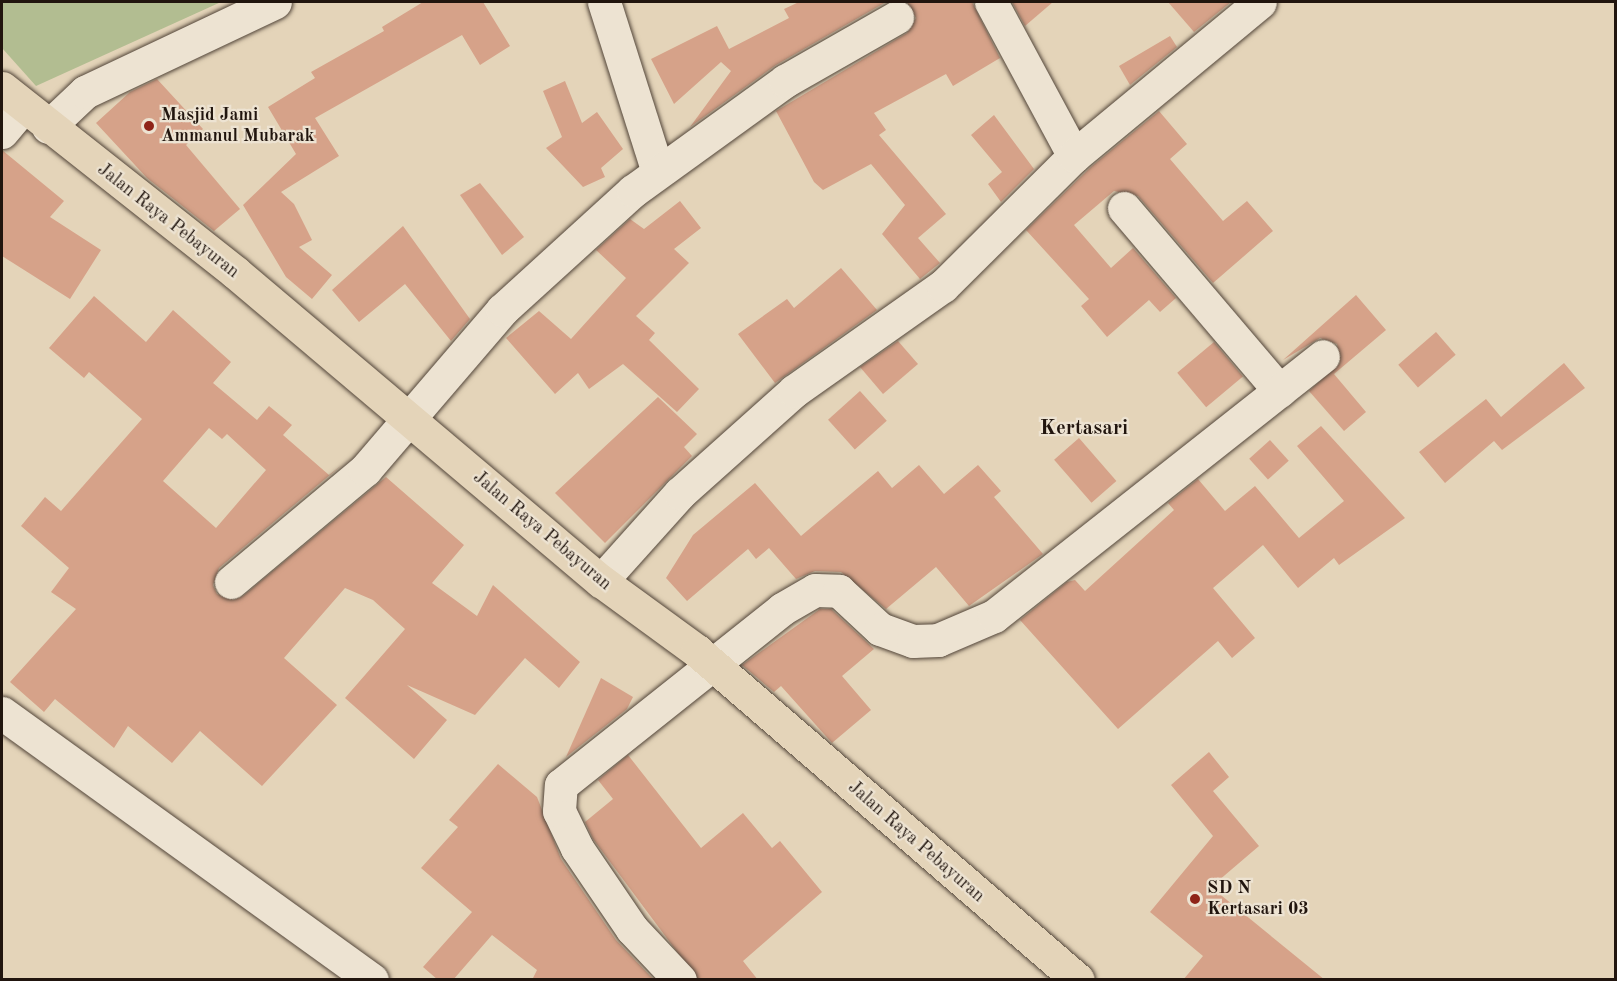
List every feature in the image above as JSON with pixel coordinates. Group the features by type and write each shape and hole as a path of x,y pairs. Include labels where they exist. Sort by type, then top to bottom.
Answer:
{"main road":[{"name":"Jalan Raya Pebayuran","path":"8,109 48,127 409,416 601,581 714,668 1078,980"}],"street":[{"path":"48,127 85,92 275,2"},
{"path":"604,2 658,172"},
{"path":"991,2 1074,156"},
{"path":"601,581 680,493 794,391 943,286 1074,156 1260,2"},
{"path":"231,582 328,506 502,310 658,172 785,81 897,17"},
{"path":"1124,208 1280,391"},
{"path":"680,980 632,929 577,848 559,811 561,785 714,668 782,609 824,587 839,591 892,636 938,640 969,630 994,616 1323,356"},
{"path":"2,713 372,980"}],"green space":[{"path":"2,2 221,2 36,86 2,48"}],"building":[{"path":"423,2 483,2 510,46 480,65 462,35 315,118 339,156 281,192 294,204 312,240 299,247 332,275 312,299 286,277 243,205 296,154 268,107 315,78 311,72 384,31 382,27"},
{"path":"799,2 886,2 776,65 690,127 731,71 721,62 674,104 651,59 717,26 729,49 789,18 784,9"},
{"path":"907,2 972,2 1000,58 953,86 946,74 874,113 886,130 879,135 946,214 918,238 940,263 920,279 882,234 905,205 871,164 823,190 814,182 776,111 907,33 916,18"},
{"path":"1012,2 1053,2 1025,26"},
{"path":"1168,2 1231,2 1194,32"},
{"path":"1170,36 1177,47 1130,85 1119,66"},
{"name":"Masjid Jami Ammanul Mubarak","path":"157,79 203,129 186,145 240,209 214,231 147,178 96,123 130,92"},
{"path":"565,81 582,123 597,112 623,149 601,168 605,177 583,187 546,148 562,137 543,91"},
{"path":"1159,111 1187,144 1170,159 1223,221 1247,201 1273,231 1213,283 1138,196 1114,191 1074,225 1111,268 1133,248 1176,298 1160,312 1149,300 1107,337 1081,306 1089,299 1026,230 1092,166"},
{"path":"994,115 1034,169 1001,202 988,184 1002,172 971,135"},
{"path":"2,150 64,201 50,217 101,250 70,299 2,256"},
{"path":"480,183 524,237 502,255 460,195"},
{"path":"680,201 701,228 674,249 689,263 636,316 655,333 649,340 699,389 677,412 623,364 589,389 578,373 555,394 506,338 539,311 571,339 626,278 596,250 630,219 644,229"},
{"path":"403,226 470,319 451,341 405,284 359,322 332,290"},
{"path":"841,268 877,310 775,383 738,334 787,299 794,308"},
{"path":"1356,295 1386,330 1334,374 1366,412 1344,431 1309,391 1340,363 1337,344 1320,338 1283,360"},
{"path":"94,296 146,342 173,310 231,362 213,383 257,420 269,406 292,425 283,435 329,475 343,464 219,568 213,585 217,594 234,600 243,596 386,477 464,545 432,583 477,616 493,585 580,662 559,688 525,658 475,715 407,685 447,720 414,759 345,698 405,629 373,600 345,588 284,658 337,705 262,786 200,731 172,763 128,726 114,748 55,699 44,712 10,682 76,609 51,592 69,568 21,526 45,497 61,511 142,419 89,372 84,378 49,348","holes":["209,428 222,439 227,434 266,470 216,528 163,481"]},
{"path":"1436,332 1456,355 1418,387 1398,365"},
{"path":"898,341 918,364 883,394 860,367"},
{"path":"1214,342 1243,376 1206,407 1177,373"},
{"path":"1564,363 1585,388 1502,450 1494,441 1445,483 1419,452 1486,399 1501,417"},
{"path":"860,391 887,421 855,449 828,420"},
{"path":"658,397 697,434 684,447 692,456 605,543 555,493"},
{"path":"1321,426 1405,518 1339,565 1334,558 1298,588 1263,545 1213,588 1255,638 1232,658 1218,641 1118,729 1020,620 1067,582 1075,580 1085,591 1174,510 1168,503 1198,479 1225,511 1255,486 1299,538 1344,501 1297,446"},
{"path":"1079,438 1116,481 1091,503 1054,460"},
{"path":"1270,440 1289,461 1268,480 1249,459"},
{"path":"919,465 944,494 978,465 1001,491 994,497 1043,554 969,606 936,567 886,609 841,572 815,571 796,579 769,548 756,559 748,549 687,601 666,578 693,535 755,483 801,536 878,471 892,488"},
{"path":"820,609 831,609 874,649 842,676 871,710 832,743 781,686 774,692 742,665"},
{"path":"601,678 633,697 627,709 566,757"},
{"path":"1209,752 1229,777 1213,791 1259,846 1211,887 1325,980 1183,980 1203,956 1150,912 1213,836 1171,785"},
{"path":"628,755 701,848 743,813 772,848 780,841 822,892 743,961 758,980 698,980 593,839 585,822 613,799 598,780"},
{"path":"498,764 537,797 561,859 616,940 654,980 532,980 537,970 492,935 453,980 438,980 423,967 472,912 421,868 458,827 449,820"}],"place":[{"name":"Masjid Jami Ammanul Mubarak","path":"149,126"},
{"name":"SD N Kertasari 03","path":"1195,899"}],"district":[{"name":"Kertasari","path":"1084,429"}]}
